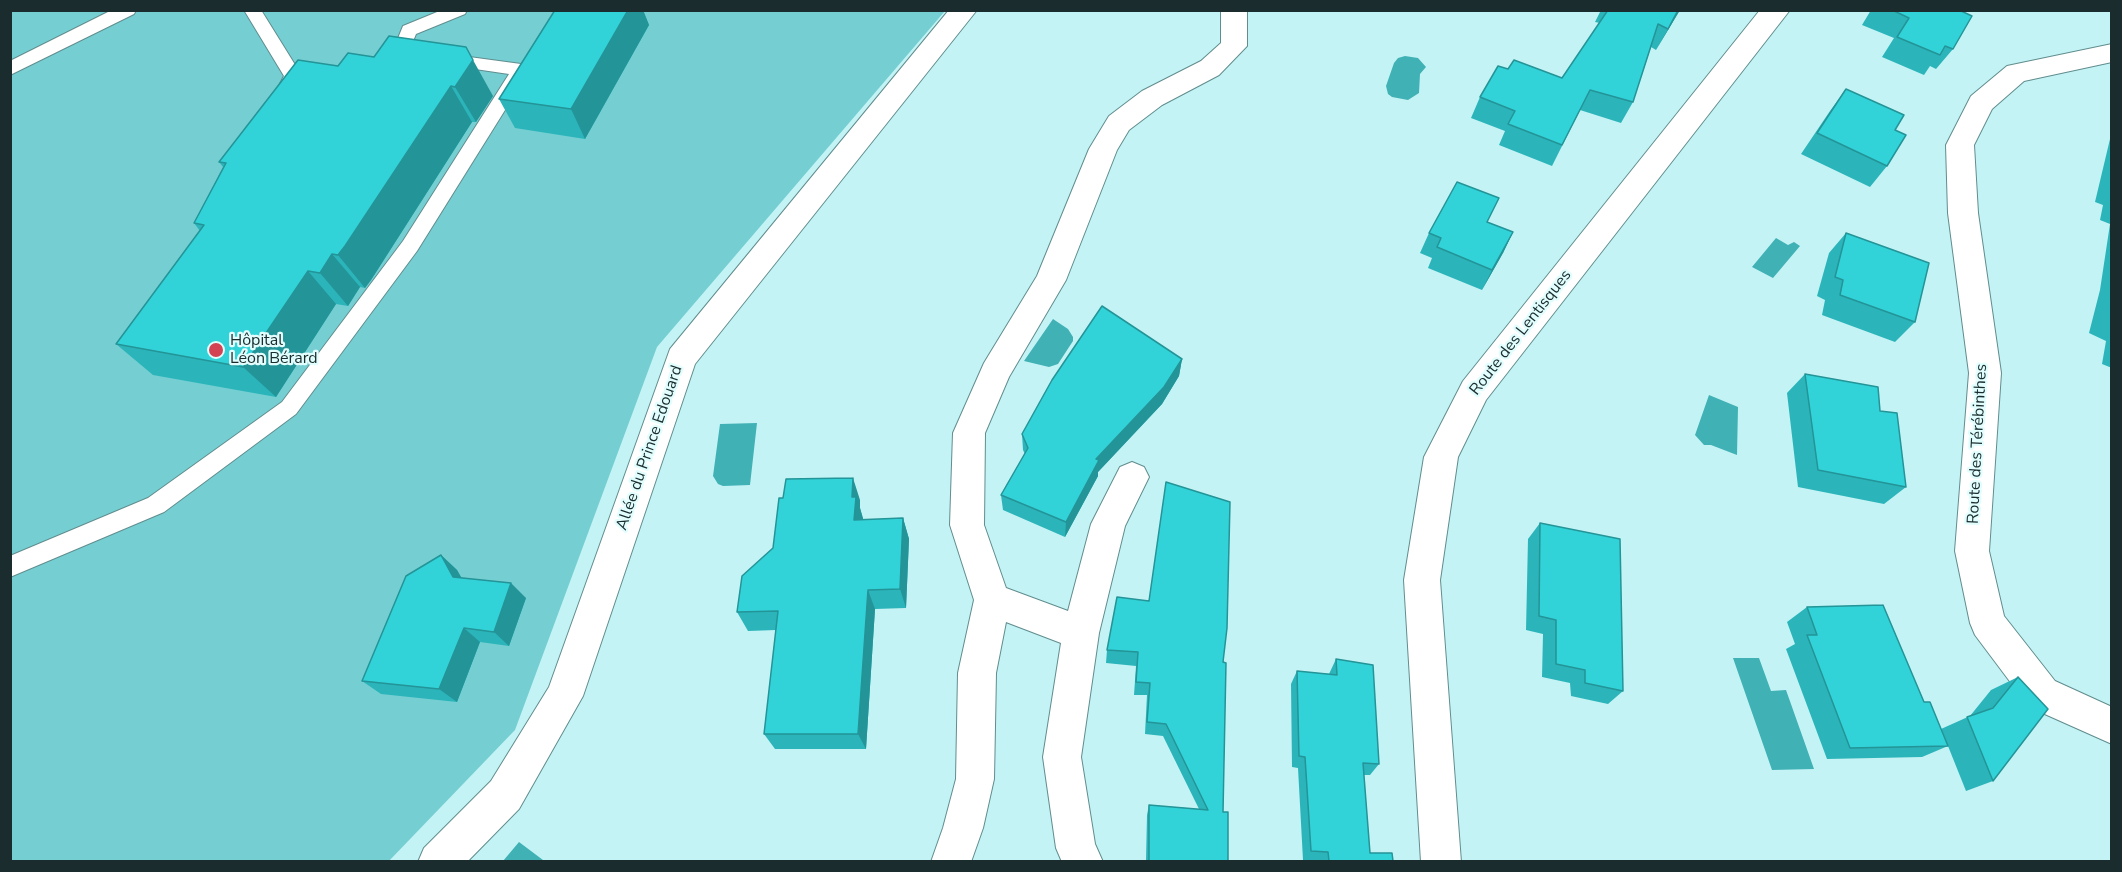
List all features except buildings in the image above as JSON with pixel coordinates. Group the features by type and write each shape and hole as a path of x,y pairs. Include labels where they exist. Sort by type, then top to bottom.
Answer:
{"street":[{"name":"Allée du Prince Edouard","path":"438,861 505,795 564,696 681,358 964,10"},
{"path":"951,861 963,828 975,779 977,673 992,600 967,525 969,433 995,372 1051,280 1103,149 1119,123 1152,98 1210,68 1234,46 1233,10"},
{"name":"Route des Lentisques","path":"1441,861 1422,580 1441,457 1474,392 1767,19 1777,10"},
{"name":"Route des Térébinthes","path":"2112,53 2016,73 1981,103 1960,145 1963,213 1985,373 1972,551 1988,623 2042,694 2112,726"},
{"path":"1083,861 1076,848 1062,757 1081,633 1108,525 1132,477"},
{"path":"992,600 1081,633"}],"lane":[{"path":"10,69 128,10"},
{"path":"252,10 293,76 277,107"},
{"path":"10,567 156,505 289,408 410,246 521,70 417,56 402,48 409,30 459,10"}],"shaded area":[{"path":"10,11 945,11 657,347 515,730 388,862 11,861"},
{"path":"1405,56 1418,58 1426,67 1420,74 1419,93 1408,100 1392,97 1388,94 1386,86 1394,63 1398,58"},
{"path":"1776,238 1788,245 1794,242 1800,246 1773,278 1752,267"},
{"path":"1053,319 1068,329 1073,337 1073,341 1058,364 1049,367 1024,361"},
{"path":"1709,395 1738,407 1737,455 1711,445 1704,445 1695,435"},
{"path":"757,423 750,485 723,486 718,484 713,476 720,424"},
{"path":"1733,658 1759,658 1771,691 1786,690 1814,769 1772,770"},
{"path":"519,842 543,860 503,861"}],"place":[{"name":"Hôpital Léon Bérard","path":"216,350"}]}
